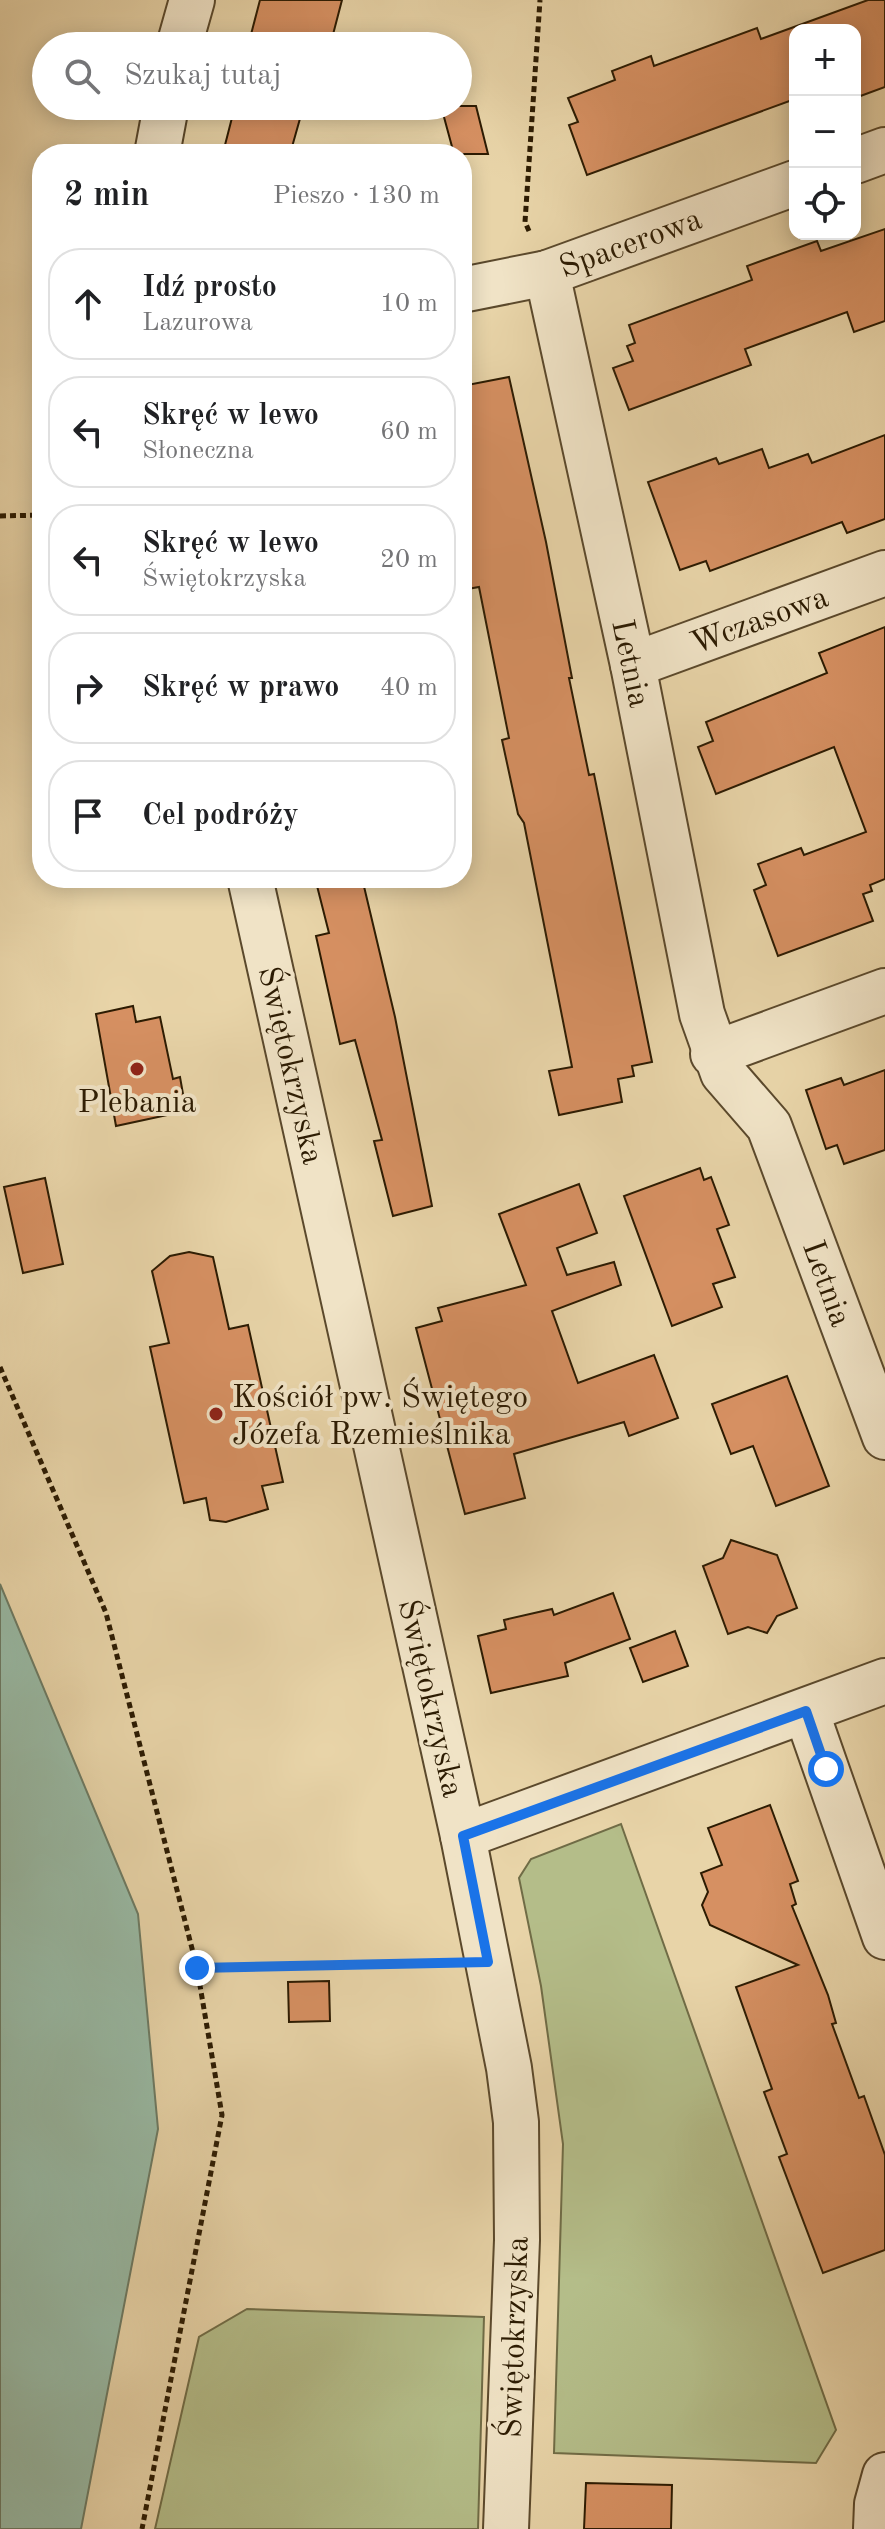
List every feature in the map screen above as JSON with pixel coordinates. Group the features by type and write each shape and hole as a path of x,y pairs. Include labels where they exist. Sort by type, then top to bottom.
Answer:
{"street":[{"path":"183,32 192,0"},
{"path":"159,144 163,120"},
{"path":"861,159 885,150"},
{"name":"Spacerowa","path":"472,288 547,273 789,185"},
{"name":"Letnia","path":"547,273 633,665 702,1014 713,1054 723,1073 769,1126 883,1426"},
{"name":"Wczasowa","path":"633,665 885,573"},
{"name":"Świętokrzyska","path":"252,888 463,1836 516,2122 517,2240 506,2529"},
{"path":"713,1054 885,991"},
{"path":"463,1836 885,1681"},
{"path":"806,1711 885,1937"},
{"path":"876,2529 877,2504 885,2475"}],"path":[{"path":"540,0 525,222 547,273"},
{"path":"0,516 32,515"},
{"path":"0,1367 106,1613 197,1968 222,2115 142,2529"},
{"path":"197,1968 488,1962"}],"shaded area":[{"path":"0,1584 138,1914 158,2129 81,2529 0,2529"},
{"path":"621,1824 836,2430 816,2463 554,2453 563,2144 541,1986 519,1878 531,1859"},
{"path":"247,2309 484,2317 478,2529 155,2529 199,2337"}],"building":[{"path":"260,0 342,0 334,32 252,32"},
{"path":"868,0 885,0 885,87 861,96 861,24 802,24"},
{"path":"757,28 761,39 789,29 789,101 587,175 569,125 578,122 568,98 615,80 612,71 651,56 654,66"},
{"path":"472,106 476,106 488,154 472,154 472,144 451,144 445,120 472,120"},
{"path":"231,120 300,120 293,144 225,144"},
{"path":"885,229 885,321 854,332 847,312 745,349 751,365 629,410 613,368 633,361 627,346 635,343 629,325 752,280 747,266 817,241 821,251 861,240 861,237"},
{"path":"509,377 546,542 589,775 594,774 652,1062 632,1066 634,1076 618,1079 622,1102 559,1115 549,1071 572,1067 524,823 518,814 502,740 509,738 479,587 472,588 472,384"},
{"path":"885,435 885,519 847,533 842,522 710,571 706,561 680,570 648,482 716,458 719,464 762,449 769,468 808,454 812,463"},
{"path":"885,627 885,879 870,885 872,891 863,894 873,921 778,956 754,890 766,885 758,864 801,848 804,855 866,832 834,747 716,794 698,747 713,741 706,722 827,673 819,653"},
{"path":"318,888 364,888 395,1017 432,1206 393,1216 374,1141 382,1140 355,1040 340,1044 316,936 329,933"},
{"name":"Plebania","path":"133,1006 136,1022 160,1017 173,1079 180,1077 186,1111 116,1126 96,1014"},
{"path":"885,1070 885,1150 844,1164 837,1145 826,1149 806,1090 841,1078 844,1085"},
{"path":"700,1168 704,1180 711,1177 729,1225 717,1229 735,1277 713,1284 722,1307 672,1326 624,1196"},
{"path":"45,1178 63,1264 23,1273 4,1187"},
{"path":"579,1184 597,1233 557,1248 567,1275 614,1262 621,1285 552,1311 578,1383 654,1355 678,1418 629,1436 624,1422 514,1454 525,1498 465,1514 416,1328 442,1321 438,1308 526,1285 499,1214"},
{"name":"Kościół pw. Świętego Józefa Rzemieślnika","path":"189,1252 213,1257 229,1329 248,1325 283,1482 262,1486 268,1509 226,1522 210,1520 206,1498 184,1503 150,1347 169,1343 152,1271 170,1256"},
{"path":"787,1376 829,1486 776,1506 753,1446 731,1454 712,1404"},
{"path":"731,1540 777,1555 797,1608 777,1616 767,1633 748,1627 728,1634 703,1566 723,1558"},
{"path":"613,1593 630,1639 565,1663 568,1676 491,1693 478,1636 506,1629 504,1620 552,1609 554,1615"},
{"path":"675,1631 688,1666 643,1682 630,1648"},
{"path":"770,1805 798,1881 790,1884 796,1904 792,1906 828,1995 836,2023 832,2024 859,2098 864,2096 885,2155 885,2250 823,2273 779,2157 787,2154 764,2092 772,2089 736,1987 798,1965 710,1925 702,1905 708,1892 701,1873 722,1865 708,1828"},
{"path":"329,1981 330,2021 289,2022 288,1982"},
{"path":"586,2483 672,2485 671,2529 584,2529"}],"place":[{"name":"Plebania","path":"137,1069"},
{"name":"Kościół pw. Świętego Józefa Rzemieślnika","path":"216,1414"}],"route":[{"path":"197,1968 488,1962 463,1836 806,1711 826,1769"}]}
